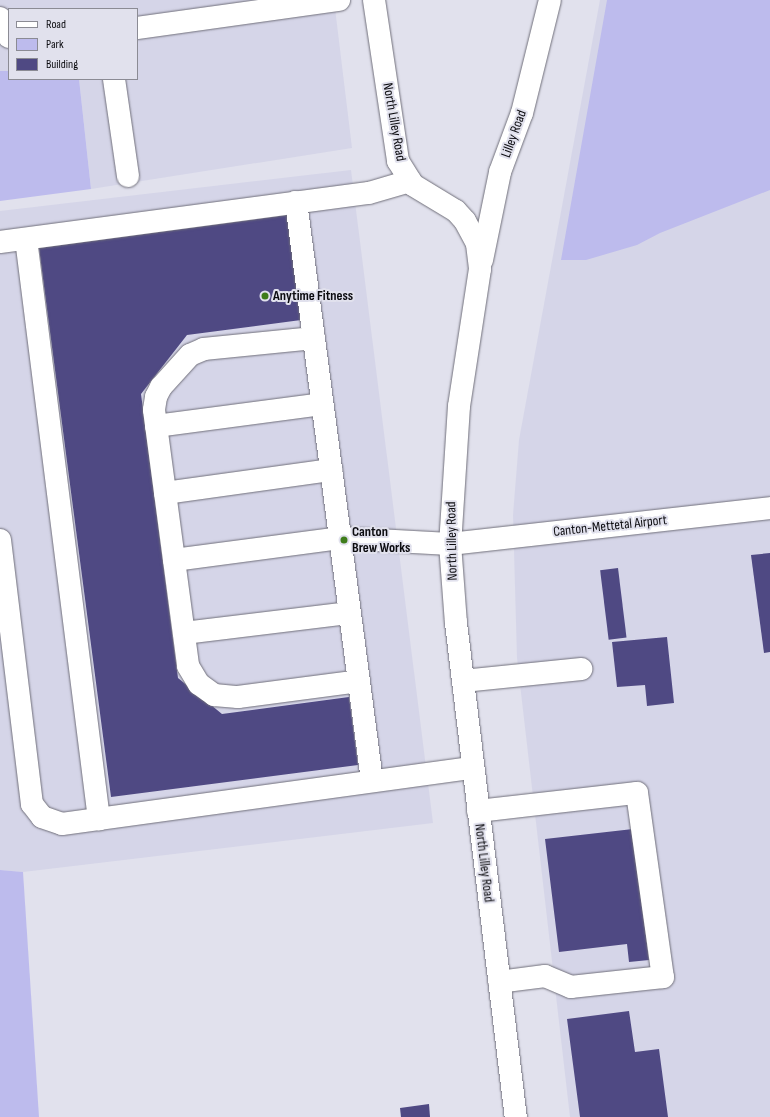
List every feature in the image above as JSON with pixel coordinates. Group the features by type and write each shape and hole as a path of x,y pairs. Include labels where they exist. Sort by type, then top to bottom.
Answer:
{"street":[{"path":"138,28 283,4 339,0"},
{"name":"North Lilley Road","path":"374,0 398,161 410,181 426,194 446,203 465,221 477,244 480,269 459,406 450,544 473,768 516,1117"},
{"name":"Lilley Road","path":"480,269 500,172 522,113 550,0"},
{"path":"0,18 1,24 8,35"},
{"path":"114,80 128,176"},
{"path":"0,242 369,193 410,181"},
{"path":"296,202 372,781"},
{"path":"26,239 100,819"},
{"path":"314,338 204,348 190,355 161,387 156,397 154,410 156,426 188,666 199,684 214,695 238,697 359,681"},
{"path":"156,426 322,404"},
{"path":"165,493 331,470"},
{"name":"Canton-Mettetal Airport","path":"174,560 340,538 450,544 770,508"},
{"path":"0,540 32,804 42,816 62,824 473,768"},
{"path":"184,633 350,613"},
{"path":"463,681 581,668"},
{"path":"478,811 637,793 663,977 571,987 545,976 499,982"}],"shaded area":[{"path":"0,0 334,0 352,148 91,189 79,80 138,80 138,8 8,8 8,71 0,71"},
{"path":"600,0 770,0 770,1117 570,1117 517,658 513,515 519,440"},
{"path":"351,170 433,823 23,872 0,870 0,211"}],"green space":[{"path":"607,0 770,0 770,190 660,233 637,245 586,260 561,260"},
{"path":"0,71 8,71 8,80 79,80 91,189 0,201"},
{"path":"0,870 23,872 39,1117 0,1117"}],"building":[{"path":"287,215 301,320 187,335 141,394 178,678 222,714 349,697 358,765 111,797 39,248"},
{"path":"770,553 770,652 764,653 751,555"},
{"path":"618,568 627,637 609,640 600,570"},
{"path":"667,637 674,703 647,706 645,685 617,687 612,642"},
{"path":"633,829 649,960 629,962 627,944 559,952 545,839"},
{"path":"629,1011 635,1052 659,1049 668,1117 580,1117 567,1019"},
{"path":"429,1104 430,1117 401,1117 400,1108"}],"place":[{"name":"Anytime Fitness","path":"265,296"},
{"name":"Canton Brew Works","path":"344,540"}]}
